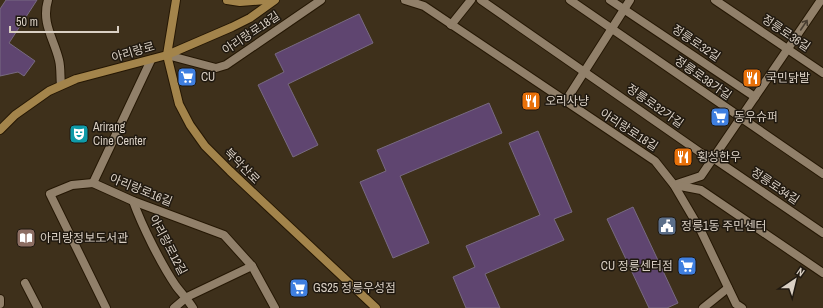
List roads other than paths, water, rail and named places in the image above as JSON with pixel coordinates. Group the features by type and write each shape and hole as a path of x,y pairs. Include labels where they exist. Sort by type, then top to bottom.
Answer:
{"street":[{"path":"48,0 46,8 49,34 59,60 60,85"},
{"name":"북악산로","path":"176,0 167,54 179,104 190,125 205,146 264,204 376,308"},
{"path":"227,0 240,2 266,0"},
{"name":"아리랑로","path":"0,130 39,97 60,85 93,74 151,60 167,54 232,27 250,18 275,0"},
{"name":"아리랑로18길","path":"167,54 216,68 226,65 321,0"},
{"name":"아리랑로18길","path":"405,0 424,6 655,161 674,185 701,231 736,304 742,308"},
{"path":"451,25 471,0"},
{"name":"정릉로32가길","path":"481,0 701,153 713,158"},
{"name":"정릉로38가길","path":"570,0 823,174"},
{"name":"정릉로32길","path":"610,0 755,97"},
{"path":"565,102 630,0"},
{"name":"정릉로36길","path":"715,0 823,73"},
{"path":"674,185 701,176 821,0"},
{"name":"아리랑로16길","path":"151,60 94,183 133,201 224,235 252,266 275,308"},
{"name":"정릉로34길","path":"713,158 823,233"},
{"path":"94,183 72,185 50,194 106,308"},
{"path":"674,185 701,190 823,273"},
{"name":"아리랑로12길","path":"133,201 139,217 177,287 187,297 193,308"},
{"path":"174,308 187,297 252,266"},
{"path":"25,284 38,308"},
{"path":"703,308 728,288"},
{"path":"0,299 0,304"}],"place":[{"name":"CU","path":"187,77"},
{"name":"국민닭발","path":"752,78"},
{"name":"오리사냥","path":"531,101"},
{"name":"동우슈퍼","path":"720,117"},
{"name":"Arirang Cine Center","path":"79,134"},
{"name":"횡성한우","path":"683,157"},
{"name":"정릉1동 주민센터","path":"667,226"},
{"name":"아리랑정보도서관","path":"26,238"},
{"name":"CU 정릉센터점","path":"687,266"},
{"name":"GS25 정릉우성점","path":"299,288"}]}
